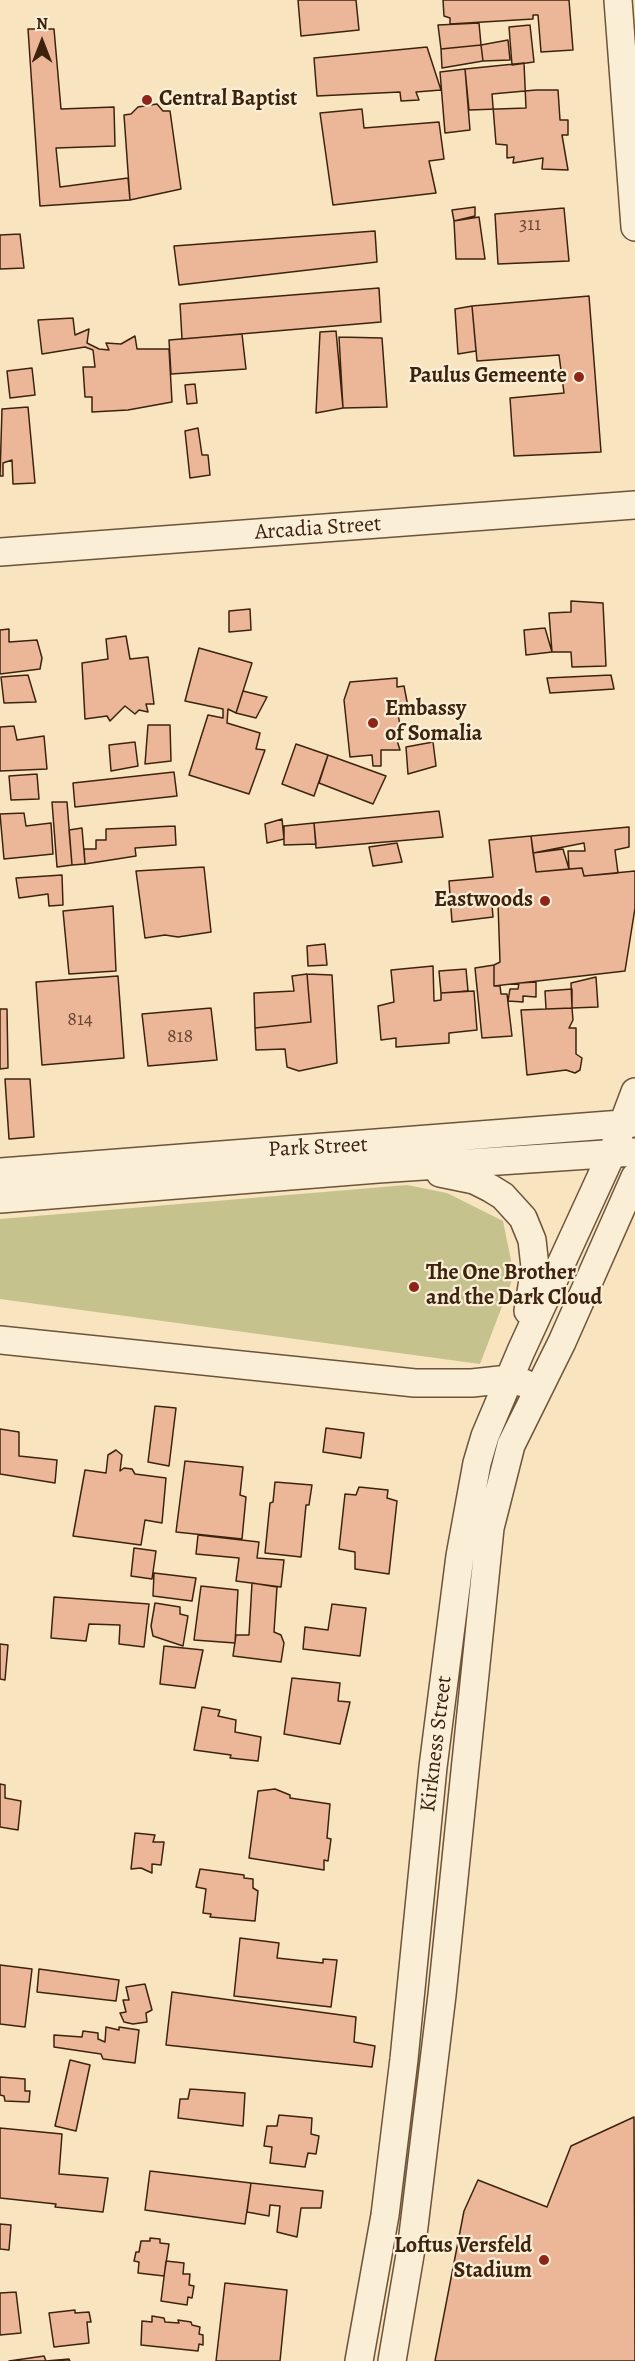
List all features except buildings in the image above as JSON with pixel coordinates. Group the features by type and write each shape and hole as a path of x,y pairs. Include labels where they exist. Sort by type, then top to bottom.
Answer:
{"street":[{"path":"618,0 635,227"},
{"name":"Arcadia Street","path":"0,552 635,505"},
{"name":"Kirkness Street","path":"359,2361 385,2215 404,2059 433,1767 460,1556 477,1462 485,1436 521,1351 623,1153 635,1092"},
{"name":"Park Street","path":"0,1172 630,1123"},
{"name":"Park Street","path":"0,1199 378,1169 623,1153"},
{"path":"378,1169 444,1173 474,1180 503,1196 523,1218 532,1240 535,1266 521,1351"},
{"name":"Kirkness Street","path":"392,2361 412,2243 442,1995 490,1528 511,1445 540,1389 635,1177"},
{"path":"0,1340 405,1382 472,1383 509,1379 540,1389"}],"shaded area":[{"path":"407,1185 447,1193 503,1221 514,1275 480,1364 0,1299 0,1219"}],"place":[{"name":"Central Baptist","path":"147,100"},
{"name":"Paulus Gemeente","path":"579,377"},
{"name":"Embassy of Somalia","path":"373,723"},
{"name":"Eastwoods","path":"545,901"},
{"name":"The One Brother and the Dark Cloud","path":"414,1287"},
{"name":"Loftus Versfeld Stadium","path":"544,2260"}]}
